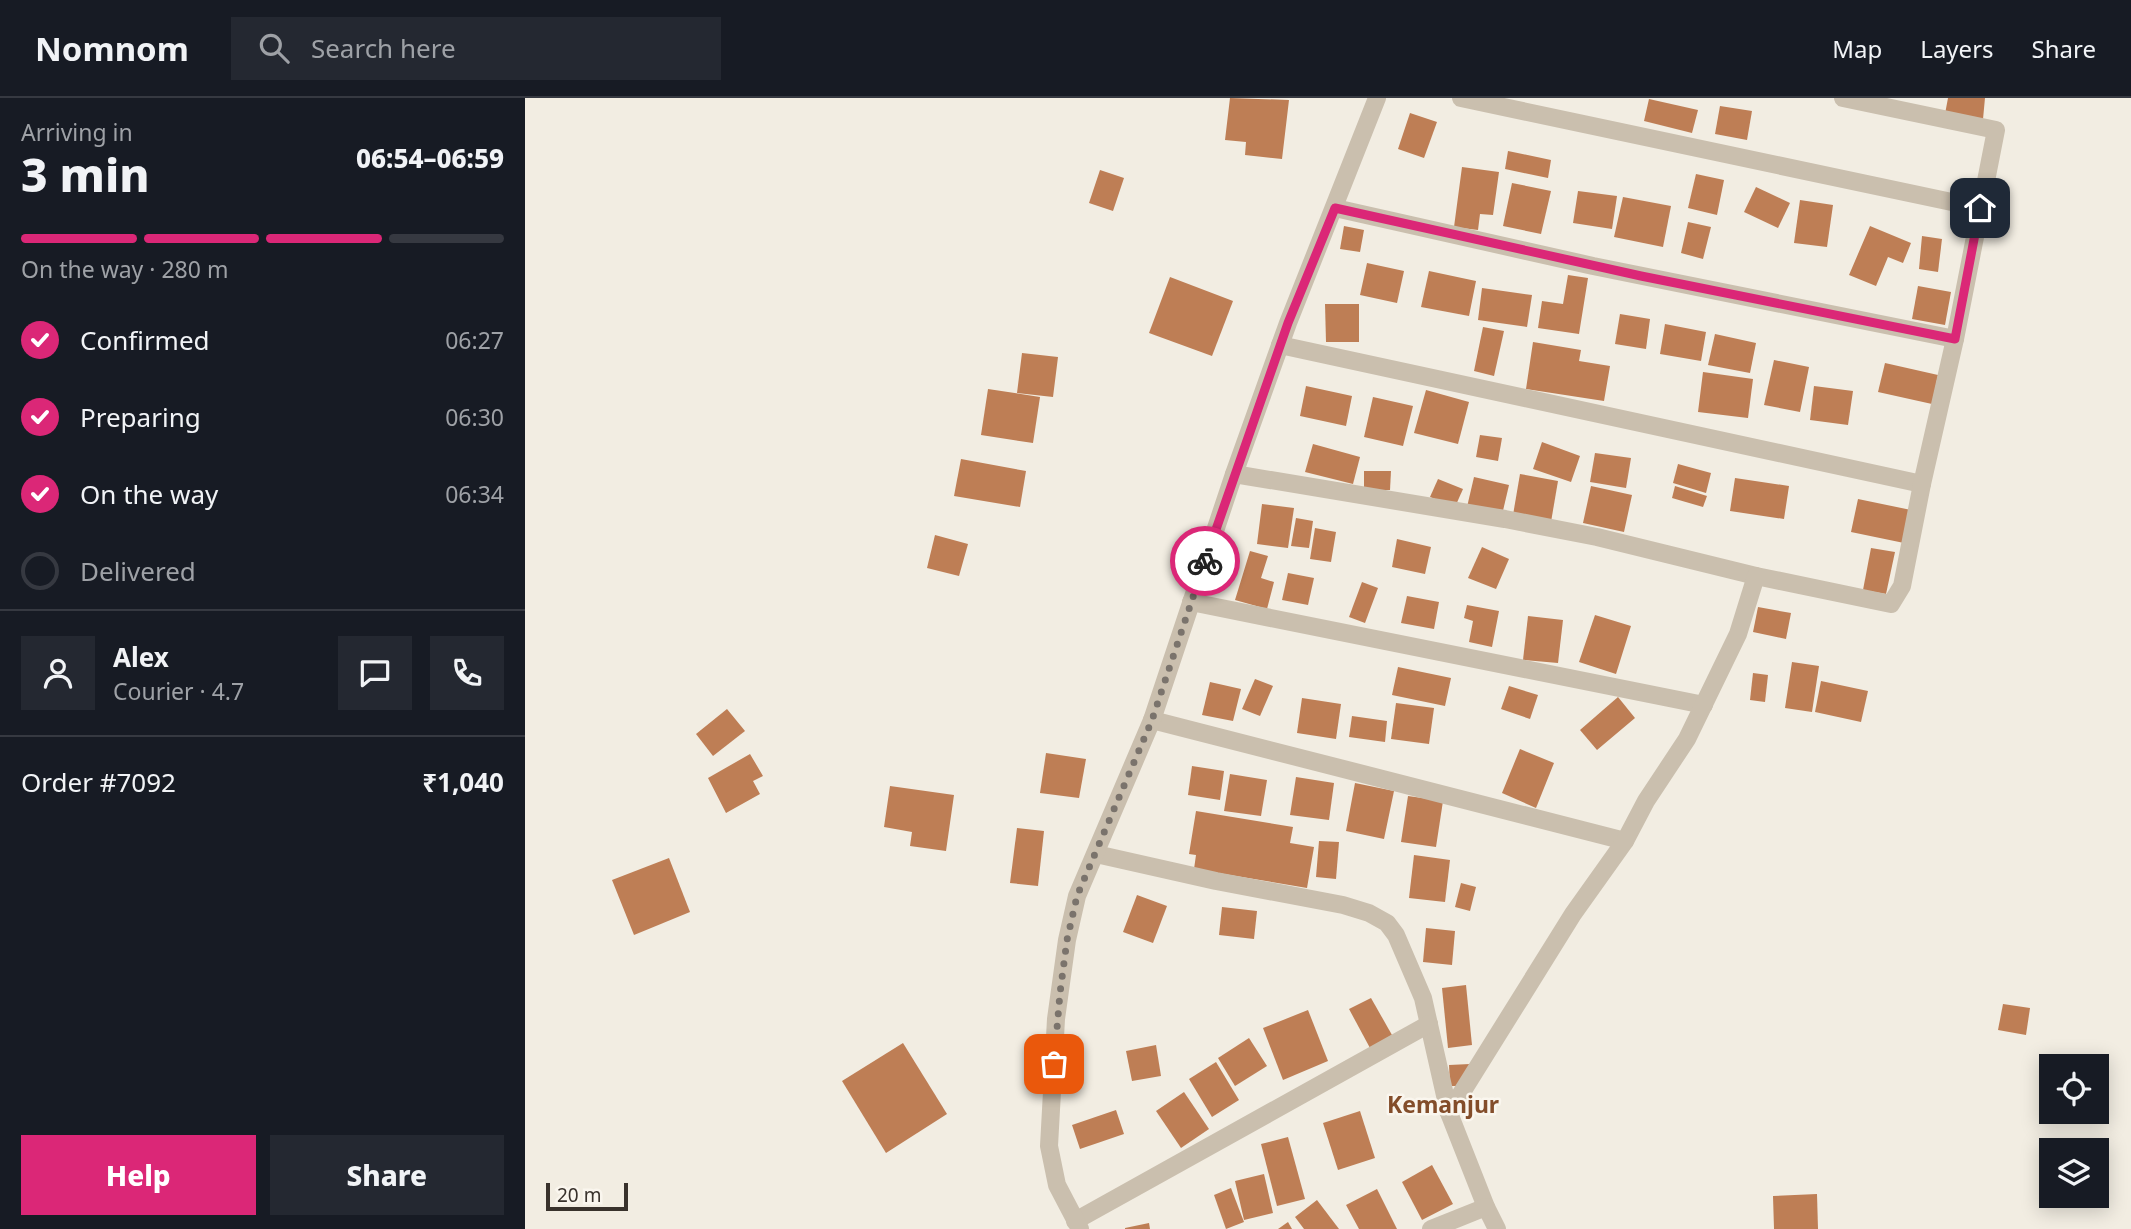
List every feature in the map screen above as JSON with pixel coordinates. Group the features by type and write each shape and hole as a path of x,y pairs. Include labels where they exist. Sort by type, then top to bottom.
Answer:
{"street":[{"path":"1377,98 1280,345 1152,720 1077,896 1067,940 1056,1019 1049,1146 1057,1185 1078,1225 1429,1024"},
{"path":"1461,98 1980,208"},
{"path":"1234,474 1597,537 1756,576 1891,604 1902,586 1996,131 1843,98"},
{"path":"1335,208 1607,269 1955,339"},
{"path":"1280,345 1921,484"},
{"path":"1450,1113 1573,914 1625,841 1646,801 1686,739 1738,634 1756,576"},
{"path":"1191,602 1704,705"},
{"path":"1152,720 1625,841"},
{"path":"1096,854 1216,881 1343,905 1369,913 1387,923 1396,935 1423,998 1450,1113 1497,1229"},
{"path":"1431,1229 1486,1207"}],"building":[{"path":"1230,98 1289,100 1282,159 1245,155 1246,142 1225,140"},
{"path":"1948,98 1985,98 1983,119 1945,114"},
{"path":"1649,99 1698,110 1692,133 1644,121"},
{"path":"1720,106 1752,111 1747,140 1715,134"},
{"path":"1410,113 1437,122 1424,158 1398,149"},
{"path":"1508,151 1551,160 1548,178 1505,169"},
{"path":"1462,167 1499,172 1493,215 1480,214 1478,230 1454,227"},
{"path":"1100,170 1124,178 1113,211 1089,203"},
{"path":"1696,174 1724,180 1717,215 1688,208"},
{"path":"1512,183 1551,191 1541,234 1503,226"},
{"path":"1756,187 1790,203 1778,228 1744,212"},
{"path":"1578,191 1617,196 1612,229 1573,223"},
{"path":"1623,197 1671,206 1663,247 1614,237"},
{"path":"1800,200 1833,205 1827,247 1794,243"},
{"path":"1688,222 1711,227 1703,259 1681,253"},
{"path":"1344,226 1364,230 1360,252 1340,249"},
{"path":"1870,226 1911,243 1903,263 1888,257 1876,286 1849,275"},
{"path":"1922,236 1942,239 1938,272 1919,269"},
{"path":"1367,263 1404,271 1397,303 1360,295"},
{"path":"1429,271 1476,281 1469,316 1421,307"},
{"path":"1568,275 1588,278 1579,334 1538,328 1542,301 1563,304"},
{"path":"1170,277 1233,301 1212,356 1149,333"},
{"path":"1918,286 1951,292 1945,325 1912,319"},
{"path":"1482,288 1532,295 1527,327 1478,320"},
{"path":"1325,304 1359,304 1359,342 1326,342"},
{"path":"1620,314 1650,319 1646,349 1615,344"},
{"path":"1665,324 1706,332 1701,361 1660,354"},
{"path":"1483,327 1504,331 1494,376 1474,371"},
{"path":"1715,334 1756,343 1750,373 1708,365"},
{"path":"1533,342 1581,350 1579,361 1610,366 1604,401 1526,389"},
{"path":"1022,353 1058,357 1053,397 1017,393"},
{"path":"1774,360 1809,367 1800,412 1764,405"},
{"path":"1885,363 1938,375 1932,404 1878,392"},
{"path":"1703,372 1753,379 1748,418 1698,412"},
{"path":"1306,386 1352,396 1346,426 1300,416"},
{"path":"1814,386 1853,391 1848,425 1810,420"},
{"path":"988,389 1040,397 1033,443 981,435"},
{"path":"1426,390 1469,402 1458,444 1414,433"},
{"path":"1373,397 1413,406 1403,446 1364,437"},
{"path":"1480,435 1502,438 1498,461 1476,457"},
{"path":"1542,442 1580,456 1571,482 1533,469"},
{"path":"1313,444 1360,457 1353,484 1305,472"},
{"path":"1595,453 1631,458 1626,488 1590,482"},
{"path":"961,459 1026,471 1020,507 954,496"},
{"path":"1678,464 1711,473 1706,493 1673,483"},
{"path":"1364,471 1391,471 1390,490 1364,490"},
{"path":"1520,474 1558,481 1551,522 1513,515"},
{"path":"1474,477 1509,485 1502,515 1467,507"},
{"path":"1735,478 1789,486 1784,519 1730,511"},
{"path":"1438,479 1463,489 1455,507 1430,497"},
{"path":"1591,486 1632,495 1624,532 1583,523"},
{"path":"1675,486 1707,496 1703,507 1672,498"},
{"path":"1858,499 1911,510 1904,543 1851,532"},
{"path":"1262,504 1294,508 1288,548 1257,544"},
{"path":"1296,518 1313,521 1309,548 1291,546"},
{"path":"1315,528 1336,532 1331,562 1310,559"},
{"path":"935,535 968,544 959,576 927,568"},
{"path":"1397,539 1431,547 1425,574 1392,567"},
{"path":"1482,547 1509,559 1496,589 1468,578"},
{"path":"1871,548 1895,552 1886,594 1863,590"},
{"path":"1250,551 1268,556 1261,578 1274,582 1267,609 1235,600"},
{"path":"1288,573 1314,578 1308,605 1282,600"},
{"path":"1362,582 1378,588 1365,623 1349,617"},
{"path":"1407,596 1439,602 1434,629 1401,623"},
{"path":"1467,605 1499,611 1492,647 1469,642 1473,621 1464,618"},
{"path":"1758,607 1791,613 1786,639 1753,632"},
{"path":"1595,615 1631,626 1616,674 1579,662"},
{"path":"1528,616 1563,620 1558,663 1523,660"},
{"path":"1792,662 1819,666 1812,712 1785,708"},
{"path":"1398,667 1451,678 1445,706 1392,695"},
{"path":"1753,673 1768,675 1765,702 1750,700"},
{"path":"1255,679 1273,686 1260,716 1242,709"},
{"path":"1821,681 1868,691 1861,722 1815,712"},
{"path":"1210,682 1241,689 1233,721 1202,715"},
{"path":"1509,686 1538,695 1530,719 1501,709"},
{"path":"1618,697 1635,718 1597,750 1580,730"},
{"path":"1302,698 1341,704 1336,739 1297,733"},
{"path":"1396,703 1434,708 1429,744 1391,739"},
{"path":"727,709 745,731 713,756 696,734"},
{"path":"1352,716 1387,721 1385,742 1349,737"},
{"path":"1520,749 1554,763 1536,808 1502,793"},
{"path":"1046,753 1086,759 1079,798 1040,793"},
{"path":"750,754 763,776 753,781 760,794 726,813 708,778"},
{"path":"1192,766 1224,771 1220,800 1188,795"},
{"path":"1230,774 1267,780 1261,816 1224,811"},
{"path":"1296,777 1334,783 1329,820 1290,815"},
{"path":"1355,783 1394,791 1384,839 1346,831"},
{"path":"890,786 954,795 946,851 910,846 912,832 884,827"},
{"path":"1408,796 1443,801 1436,847 1401,842"},
{"path":"1196,811 1293,827 1290,843 1314,847 1307,888 1194,869 1196,855 1189,854"},
{"path":"1017,828 1044,831 1038,886 1010,883"},
{"path":"1319,841 1339,842 1336,879 1316,877"},
{"path":"1414,855 1450,860 1445,902 1409,898"},
{"path":"669,858 690,912 634,935 612,880"},
{"path":"1461,883 1476,887 1470,911 1455,907"},
{"path":"1137,895 1167,906 1153,943 1123,932"},
{"path":"1222,907 1257,911 1254,939 1219,935"},
{"path":"1426,928 1455,931 1452,965 1423,962"},
{"path":"1466,985 1472,1045 1448,1048 1442,988"},
{"path":"1371,998 1392,1035 1370,1048 1349,1009"},
{"path":"2003,1004 2030,1008 2026,1035 1998,1030"},
{"path":"1308,1010 1328,1061 1283,1080 1263,1028"},
{"path":"1249,1038 1267,1066 1235,1086 1218,1058"},
{"path":"903,1043 947,1114 886,1153 842,1081"},
{"path":"1156,1045 1161,1076 1132,1081 1126,1051"},
{"path":"1216,1062 1239,1100 1212,1117 1189,1079"},
{"path":"1470,1064 1471,1086 1450,1086 1449,1065"},
{"path":"1184,1092 1209,1129 1181,1148 1156,1111"},
{"path":"1116,1110 1124,1134 1080,1149 1072,1125"},
{"path":"1360,1111 1375,1158 1338,1170 1323,1123"},
{"path":"1288,1137 1305,1199 1277,1206 1261,1144"},
{"path":"1432,1165 1453,1204 1422,1220 1402,1182"},
{"path":"1264,1174 1273,1213 1244,1220 1235,1181"},
{"path":"1231,1188 1244,1222 1226,1229 1214,1195"},
{"path":"1377,1189 1397,1229 1359,1229 1346,1205"},
{"path":"1817,1194 1818,1229 1774,1229 1773,1196"},
{"path":"1317,1200 1339,1229 1304,1229 1295,1217"},
{"path":"1288,1222 1292,1229 1278,1229"},
{"path":"1149,1223 1150,1229 1125,1229 1125,1228"}],"way so far":[{"path":"1054,1064 1056,1019 1067,940 1077,896 1152,720 1205,561"}],"district":[{"name":"Kemanjur","path":"1443,1105"}],"route":[{"path":"1205,561 1288,323 1335,208 1641,276 1955,339 1980,208"}]}
